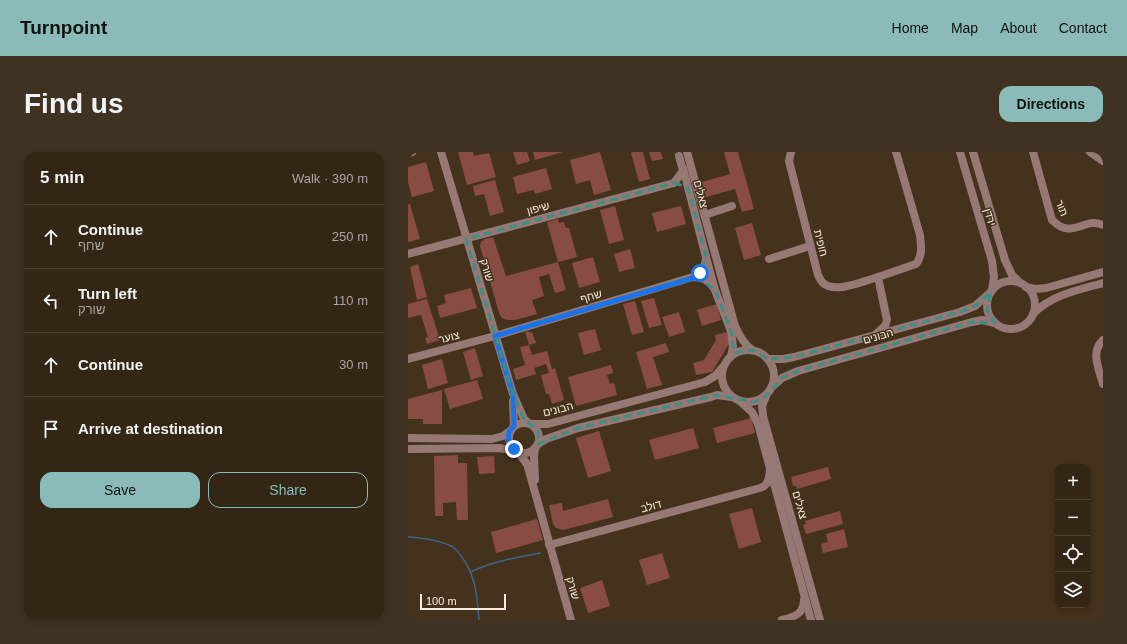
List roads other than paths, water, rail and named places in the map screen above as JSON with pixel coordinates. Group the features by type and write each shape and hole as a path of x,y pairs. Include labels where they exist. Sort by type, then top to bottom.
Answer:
{"street":[{"path":"408,153 412,152"},
{"name":"שורק","path":"441,152 513,394 524,419 530,424"},
{"name":"צאלים","path":"687,152 736,326 745,345 752,350"},
{"name":"חופית","path":"791,152 789,161 818,275 823,283 840,288 916,264 920,259 922,250 920,235 896,152"},
{"name":"ירדן","path":"960,152 992,260 994,277 992,291"},
{"name":"ירדן","path":"973,152 1005,260 1012,275 1023,285"},
{"name":"תור","path":"1033,152 1052,220 1058,226 1066,229 1092,223 1099,223 1103,225"},
{"path":"1090,152 1103,161"},
{"path":"679,154 683,171 674,183 687,187 690,194"},
{"name":"צאלים","path":"679,154 715,290 731,331 733,342 733,351 731,356"},
{"name":"שיפון","path":"408,254 674,183"},
{"path":"705,215 732,206"},
{"path":"769,259 810,246"},
{"path":"693,278 700,273 706,265 706,258"},
{"path":"1103,272 1046,288 1035,289 1015,282 1005,282 1000,284 992,291 987,300 987,310 995,323 1005,328 1016,328 1027,322 1032,314 1043,304 1055,298 1103,283"},
{"path":"693,278 699,277 707,280 715,290"},
{"path":"875,335 885,326 887,317 878,277"},
{"name":"שחף","path":"495,336 693,278"},
{"path":"1023,285 1032,295 1034,300 1032,314"},
{"name":"הבונים","path":"768,359 794,357 960,312 975,306 992,291"},
{"path":"887,317 894,324 905,327"},
{"name":"הבונים","path":"772,387 787,375 806,368 972,322 985,320 995,323"},
{"name":"צוער","path":"408,359 495,336"},
{"path":"1103,340 1098,344 1096,357 1103,384"},
{"path":"752,350 764,355 768,359 774,372 774,380 772,387 766,396 754,402 741,402 731,397 726,392 721,380 723,367 731,356 737,352 752,350"},
{"name":"הבונים","path":"530,424 548,424 705,382 716,376 723,367"},
{"name":"שורק","path":"512,429 513,394"},
{"path":"408,449 500,448 528,453 546,439 578,428 711,396 717,395 731,397"},
{"name":"צאלים","path":"766,396 762,406 764,416 820,620"},
{"name":"צאלים","path":"741,402 749,408 755,417 811,620"},
{"path":"408,438 492,439 503,436 522,422 530,424 538,431 539,435 537,446"},
{"path":"512,429 508,436 510,443 517,451"},
{"name":"שורק","path":"535,493 534,457 537,446"},
{"name":"שורק","path":"517,451 527,464 571,620"},
{"path":"760,488 764,487 769,480 770,469"},
{"path":"760,488 770,490 777,496"},
{"name":"דולב","path":"549,545 760,488"},
{"path":"782,620 794,616 802,609 804,596"},
{"path":"794,616 806,620"}],"waterway":[{"path":"408,537 437,541 453,547 457,551 466,563 473,578 479,620"},
{"path":"471,572 496,562 540,553"}]}
